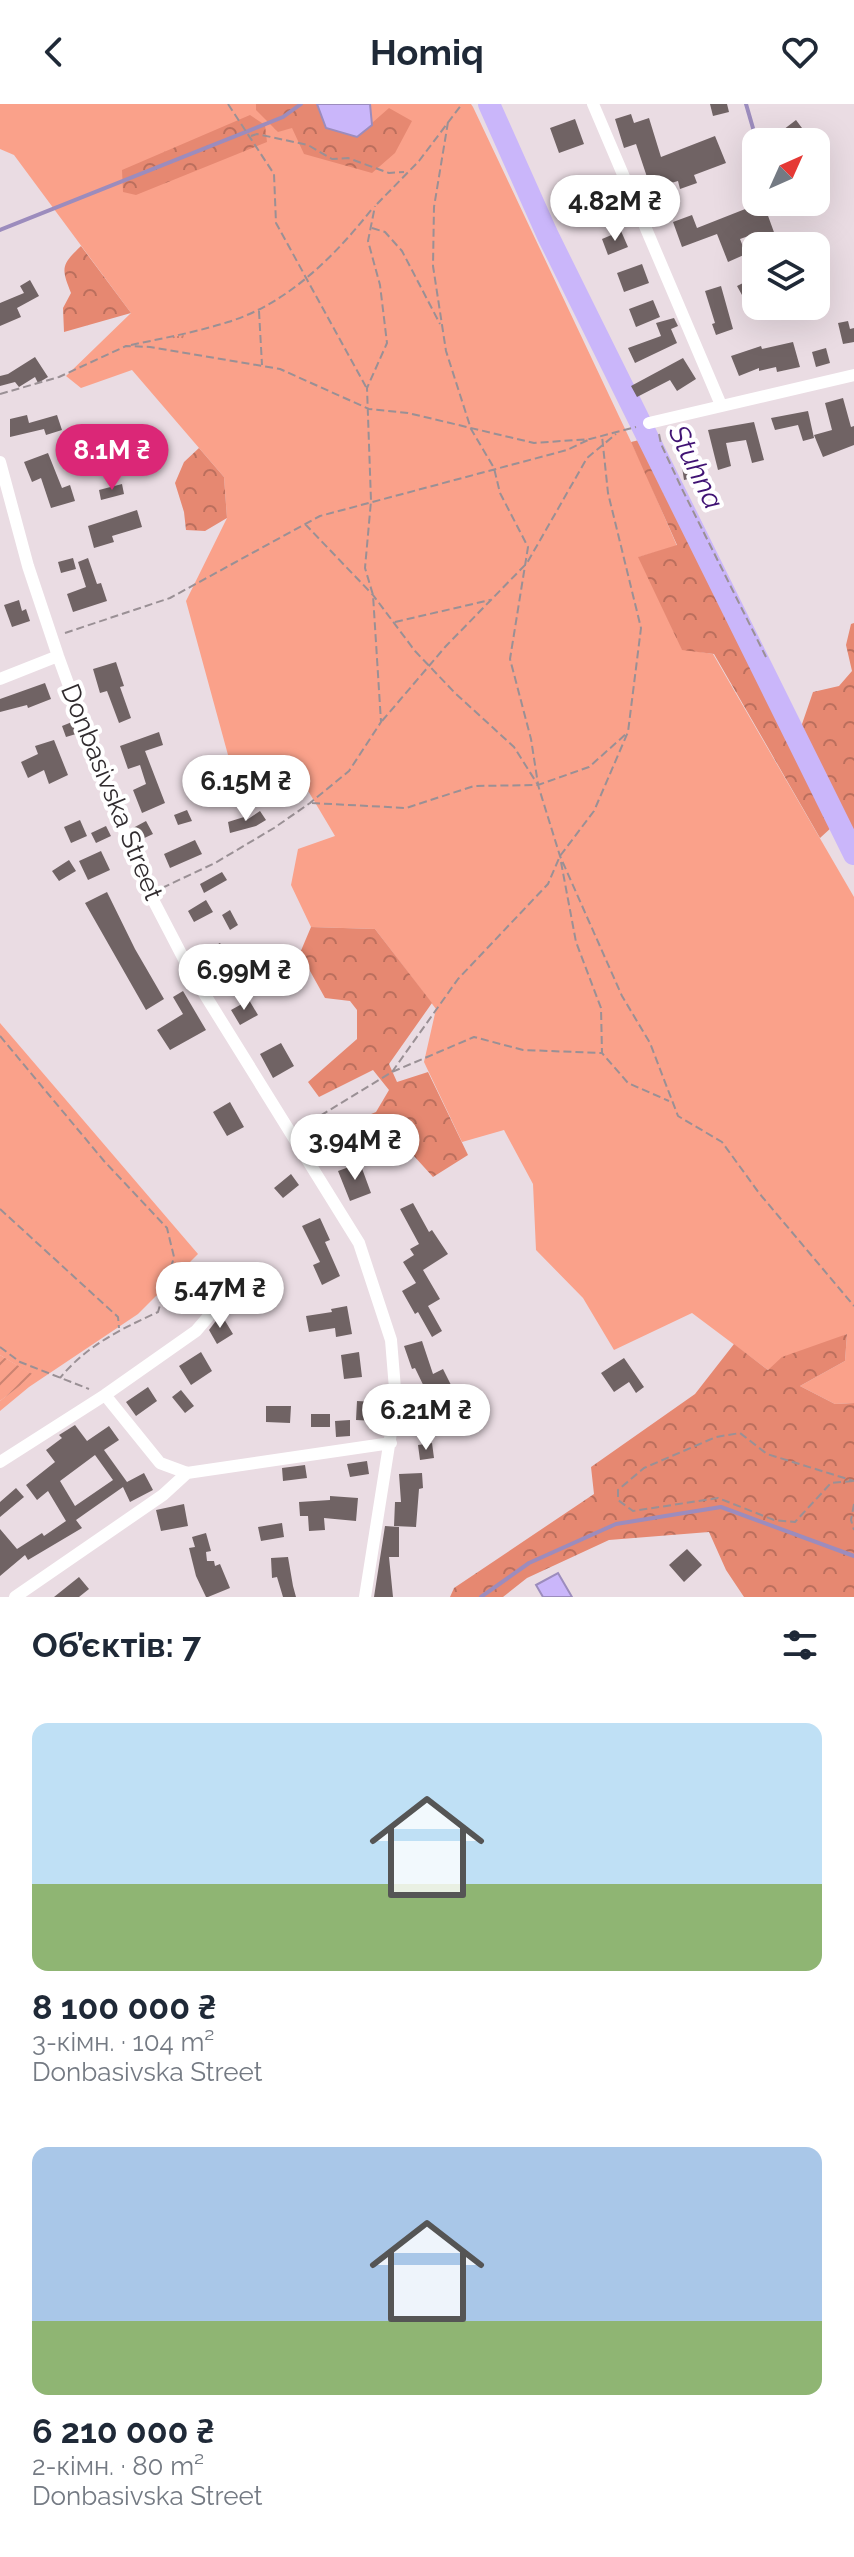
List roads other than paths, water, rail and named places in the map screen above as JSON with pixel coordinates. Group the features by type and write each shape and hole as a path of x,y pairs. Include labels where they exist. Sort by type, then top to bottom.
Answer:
{"street":[{"path":"593,104 721,405"},
{"path":"653,422 854,375"},
{"name":"Donbasivska Street","path":"0,462 28,566 58,656 102,777 150,894 189,969 359,1243 391,1340 396,1401 365,1597"},
{"path":"0,679 58,656"},
{"path":"0,1462 105,1395 196,1331 208,1317"},
{"path":"105,1395 160,1463 187,1473 391,1443"},
{"path":"15,1597 163,1495 187,1473"}],"waterway":[{"path":"0,230 283,117 301,104"},
{"name":"Stuhna","path":"489,104 548,236 854,854"},
{"path":"746,104 753,128"},
{"path":"481,1597 529,1563 616,1524 721,1507 854,1556"}]}
